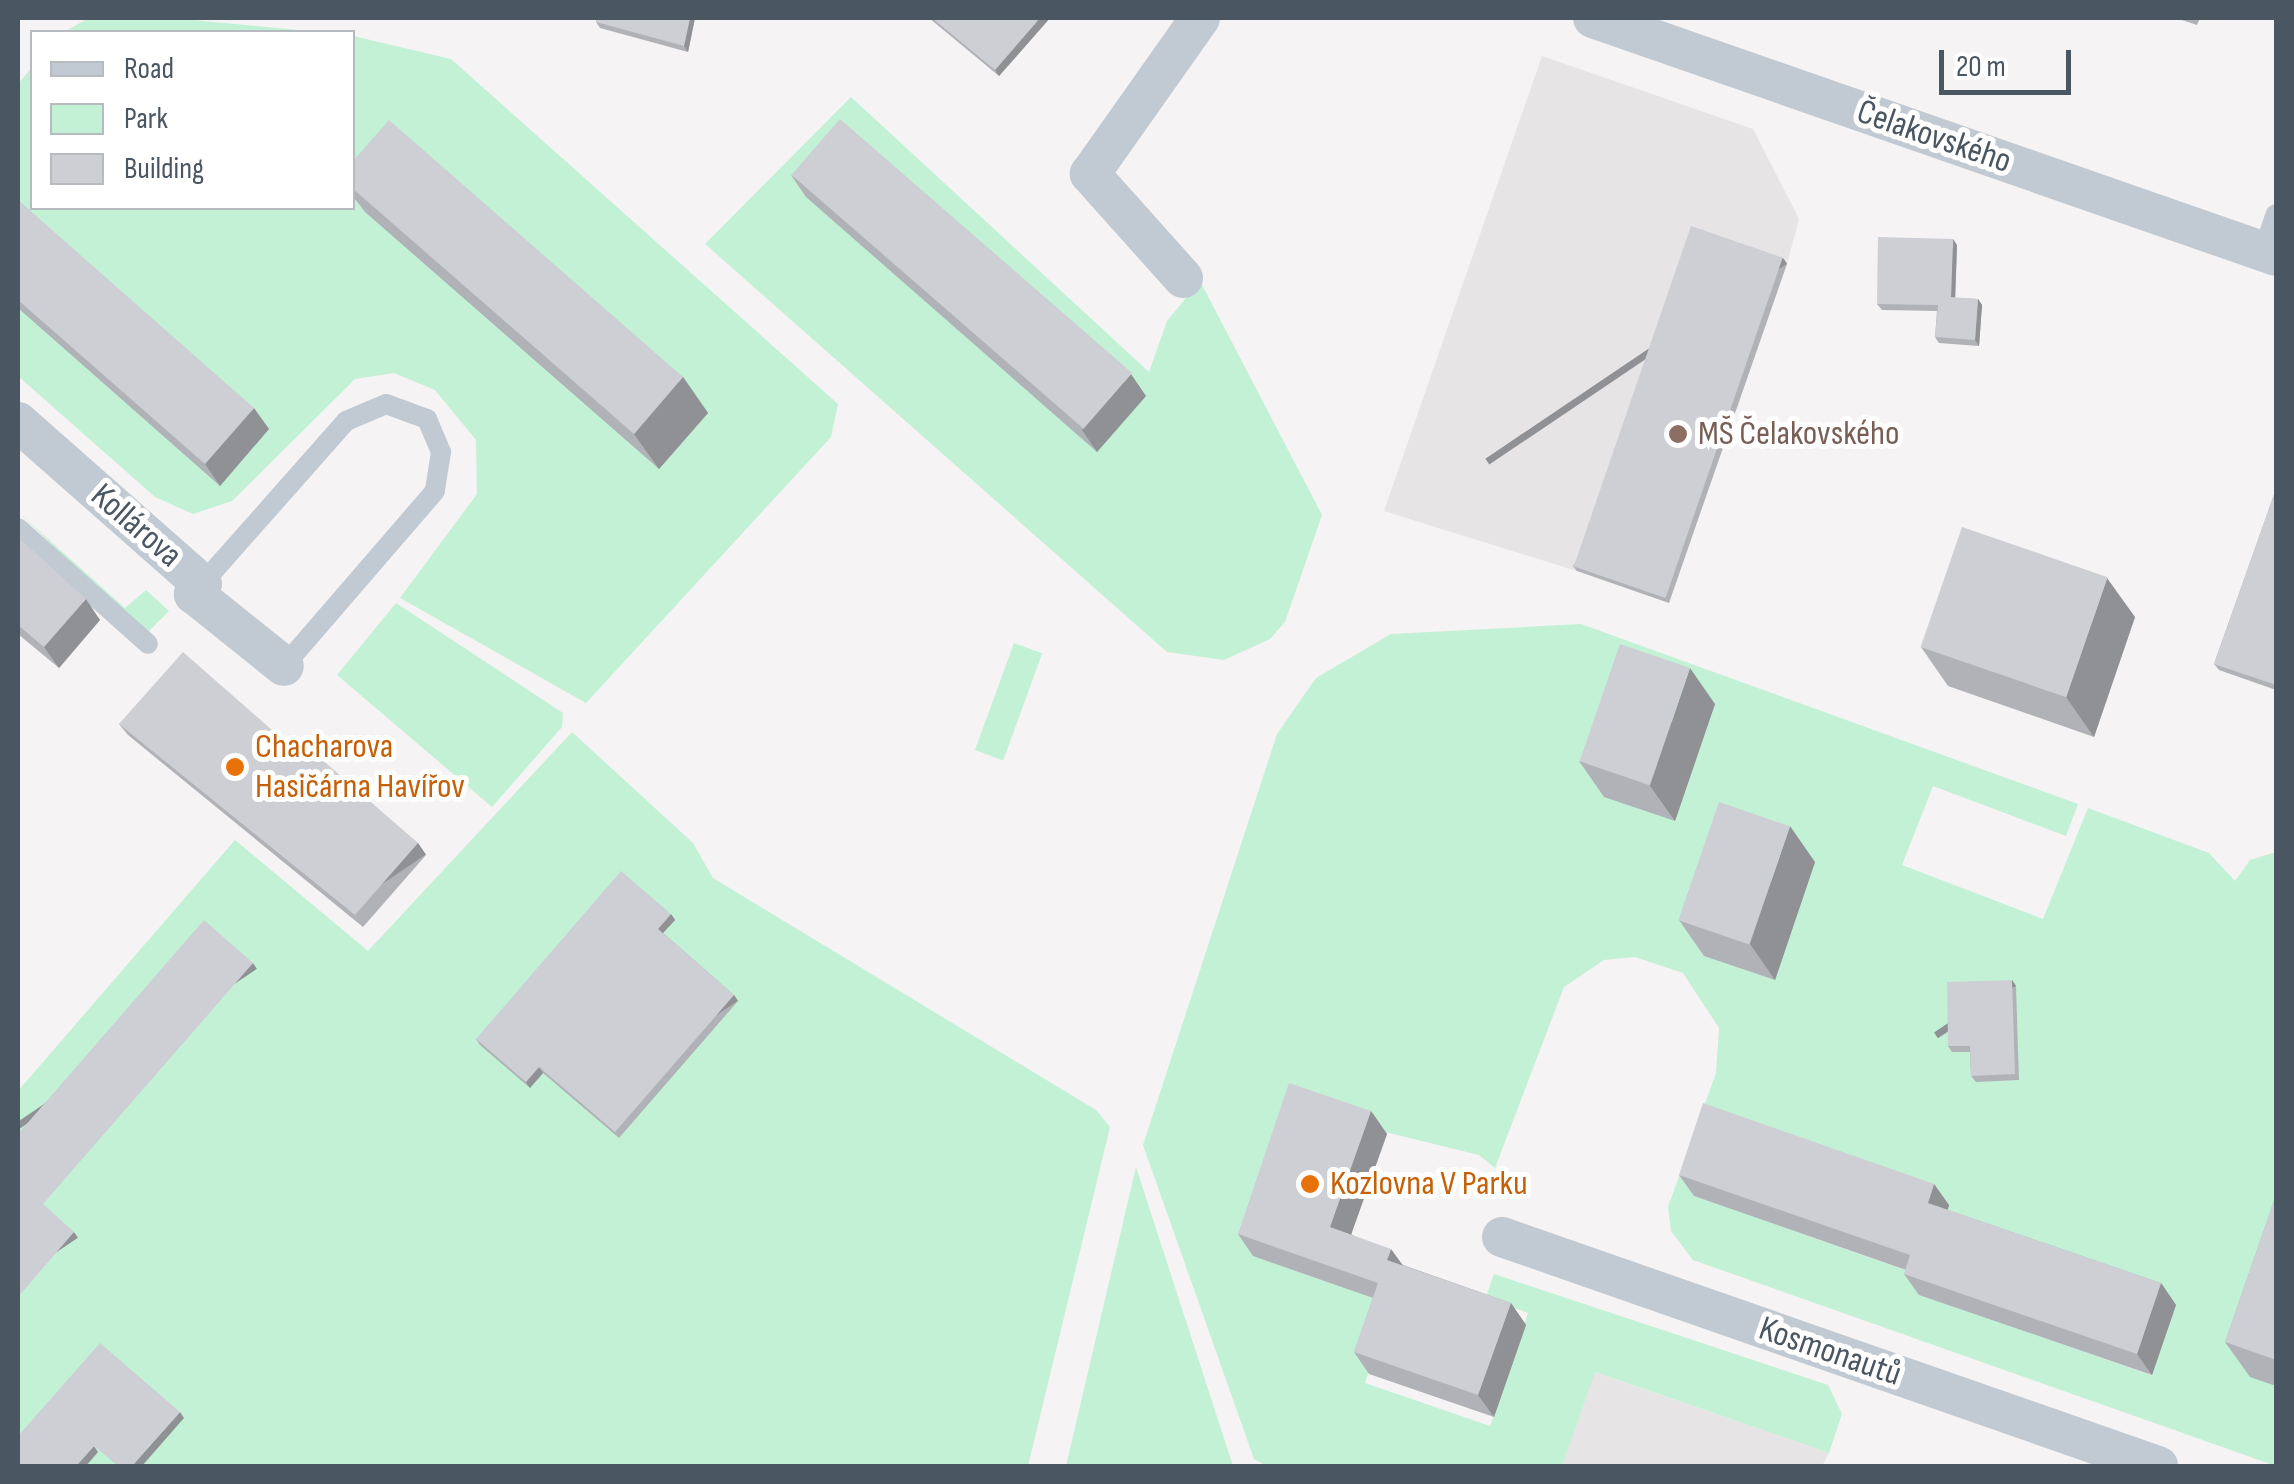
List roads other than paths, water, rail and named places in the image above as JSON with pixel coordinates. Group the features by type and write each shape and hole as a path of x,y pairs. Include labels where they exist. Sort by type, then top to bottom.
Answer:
{"street":[{"path":"1183,278 1090,174 1200,18"},
{"name":"Čelakovského","path":"1592,18 2272,240"},
{"name":"Kollárova","path":"18,422 202,584 194,594 284,666"},
{"name":"Kosmonautů","path":"1502,1236 2158,1466"}],"lane":[{"path":"202,584 346,421 386,404 427,419 441,452 436,491 284,666"},
{"path":"18,528 148,644"}],"place":[{"name":"MŠ Čelakovského","path":"1678,434"},
{"name":"Chacharova Hasičárna Havířov","path":"235,767"},
{"name":"Kozlovna V Parku","path":"1310,1184"}]}
